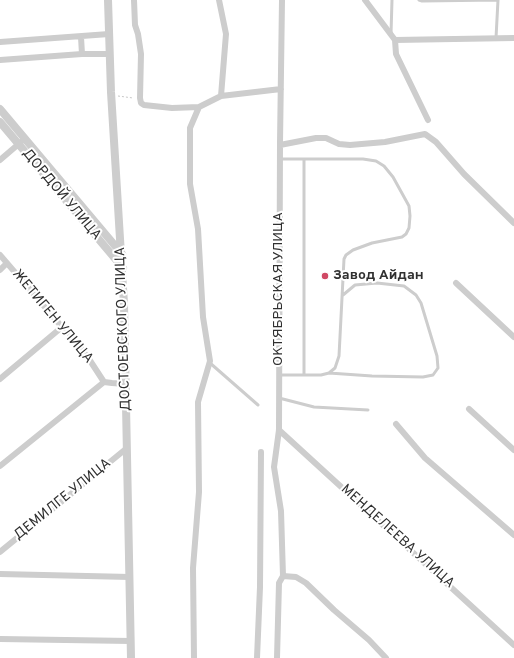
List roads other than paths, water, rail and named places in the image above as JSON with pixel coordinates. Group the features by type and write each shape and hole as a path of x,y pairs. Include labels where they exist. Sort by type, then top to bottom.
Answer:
{"street":[{"name":"ДОСТОЕВСКОГО УЛИЦА","path":"108,0 112,96 123,268 130,577 130,658"},
{"path":"134,0 135,25 141,54 140,98 144,105 151,107 172,108 199,107 221,96 281,89"},
{"path":"220,0 226,34 221,96"},
{"name":"ОКТЯБРЬСКАЯ УЛИЦА","path":"277,658 279,583 283,576 281,511 274,467 279,430 282,0"},
{"path":"365,0 393,38 396,54 428,120"},
{"path":"0,42 109,34"},
{"path":"81,37 82,54"},
{"path":"393,38 514,38"},
{"path":"0,60 82,54 110,54"},
{"path":"194,658 193,568 199,492 198,402 209,363 203,317 198,229 190,184 190,128 199,107"},
{"name":"ДОРДОЙ УЛИЦА","path":"0,109 22,141 123,268"},
{"name":"ДОРДОЙ УЛИЦА","path":"0,122 22,141 122,254"},
{"path":"280,145 316,138 326,138 345,145 355,145 385,142 425,134 436,142 464,174 514,222"},
{"path":"0,160 22,141"},
{"path":"108,239 118,238 121,232"},
{"path":"111,254 122,254"},
{"name":"ЖЕТИГЕН УЛИЦА","path":"0,255 71,336 89,359 104,382"},
{"path":"0,270 7,264"},
{"path":"456,284 514,338"},
{"path":"0,379 62,327"},
{"path":"0,466 104,382 125,384"},
{"path":"469,408 514,450"},
{"path":"396,424 425,458 514,535"},
{"name":"МЕНДЕЛЕЕВА УЛИЦА","path":"279,430 514,645"},
{"name":"ДЕМИЛГЕ УЛИЦА","path":"0,552 127,448"},
{"path":"258,658 261,452"},
{"path":"0,574 130,577"},
{"path":"283,576 296,577 306,584 369,640 386,658"},
{"path":"0,639 130,641"}],"lane":[{"path":"392,0 393,38"},
{"path":"419,0 498,0 496,39"},
{"path":"280,159 363,159 376,161 384,166 393,177 409,206 409,228 406,234 398,239 372,243 353,250 346,255 344,259 339,356 334,368 328,373"},
{"path":"304,159 304,376"},
{"path":"279,375 304,376 328,373 422,377 433,375 438,368 437,356 421,303 416,295 404,286 377,284 355,285 343,295"},
{"path":"209,363 258,405"},
{"path":"279,398 314,407 368,410"}],"place":[{"name":"Завод Айдан","path":"325,276"}]}
